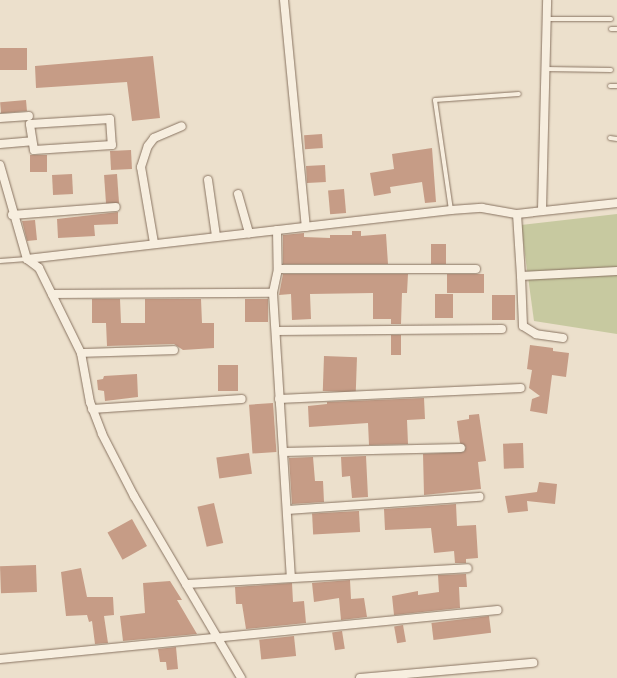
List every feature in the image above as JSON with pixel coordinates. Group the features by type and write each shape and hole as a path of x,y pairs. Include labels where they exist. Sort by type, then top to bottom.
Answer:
{"street":[{"path":"284,0 306,227"},
{"path":"542,210 546,0"},
{"path":"0,118 29,116"},
{"path":"110,119 112,145 34,150 32,140 30,124 110,119"},
{"path":"154,243 141,166 148,146 154,138 182,126"},
{"path":"0,144 32,140"},
{"path":"0,165 12,214 27,259 39,268 81,353 92,409 102,434 134,496 241,678"},
{"path":"208,180 216,236"},
{"path":"238,194 249,233"},
{"path":"27,259 154,243 451,210 482,208 516,214 617,203"},
{"path":"12,214 116,207"},
{"path":"516,214 523,326 536,334 563,338"},
{"path":"277,230 278,269 273,293 291,576"},
{"path":"278,269 476,269"},
{"path":"521,276 617,271"},
{"path":"52,294 273,293"},
{"path":"276,331 502,329"},
{"path":"81,353 174,350"},
{"path":"279,399 521,388"},
{"path":"92,409 242,399"},
{"path":"283,452 461,448"},
{"path":"288,510 480,497"},
{"path":"186,584 291,576 468,568"},
{"path":"0,659 218,639 498,610"},
{"path":"360,678 533,663"}],"lane":[{"path":"546,19 611,19"},
{"path":"611,29 617,29"},
{"path":"545,69 611,70"},
{"path":"610,86 617,86"},
{"path":"451,210 435,100 519,94"},
{"path":"610,138 617,139"},
{"path":"0,261 27,259"}],"green space":[{"path":"617,214 617,334 534,321 521,225"}],"building":[{"path":"0,48 27,48 27,70 0,70"},
{"path":"153,56 160,118 132,121 127,82 36,88 35,66"},
{"path":"26,100 27,111 1,113 0,102"},
{"path":"322,134 323,148 305,149 304,135"},
{"path":"432,148 436,202 425,203 422,182 390,187 391,193 374,196 370,173 394,169 392,154"},
{"path":"131,150 132,169 111,170 110,151"},
{"path":"30,155 47,155 47,172 30,172"},
{"path":"325,165 326,182 307,183 306,166"},
{"path":"72,174 73,194 53,195 52,175"},
{"path":"117,174 119,203 106,204 104,175"},
{"path":"344,189 346,213 330,214 328,190"},
{"path":"118,212 118,224 94,225 95,236 58,238 57,219"},
{"path":"35,220 37,240 27,241 22,221"},
{"path":"352,231 361,231 361,236 386,234 388,264 283,264 283,235 304,233 304,237 330,238 330,235 352,235"},
{"path":"431,244 446,244 446,264 431,264"},
{"path":"283,274 408,274 407,293 402,293 401,324 391,324 391,319 373,319 373,293 310,294 311,319 292,320 291,294 279,295"},
{"path":"447,274 484,274 484,293 447,293"},
{"path":"435,294 453,294 453,318 435,318"},
{"path":"492,295 515,295 515,320 492,320"},
{"path":"92,299 120,299 121,323 145,323 145,299 201,299 202,323 214,323 214,348 183,350 174,344 107,346 106,323 92,323"},
{"path":"245,299 268,299 268,322 245,322"},
{"path":"391,335 401,335 401,355 391,355"},
{"path":"530,345 553,348 553,351 569,353 566,377 552,375 547,414 530,411 532,399 540,396 529,388 532,370 527,369"},
{"path":"324,356 357,357 356,392 323,391"},
{"path":"218,365 238,365 238,391 218,391"},
{"path":"137,374 138,397 105,401 104,391 98,390 97,380 103,379 104,376"},
{"path":"424,398 425,419 407,420 408,444 369,445 368,423 309,427 308,406 327,404 327,402"},
{"path":"273,403 276,452 252,454 249,405"},
{"path":"479,414 486,461 478,462 481,489 424,495 423,454 464,452 466,447 460,443 457,421 469,419 469,415"},
{"path":"523,443 524,468 504,469 503,444"},
{"path":"249,453 252,474 219,478 216,458"},
{"path":"366,456 368,497 352,498 350,476 342,477 341,457"},
{"path":"313,457 315,481 323,481 324,502 292,504 289,458"},
{"path":"539,482 557,484 555,504 527,501 528,511 508,513 505,496 537,492"},
{"path":"214,503 223,543 207,547 197,507"},
{"path":"456,504 457,526 476,525 478,558 466,559 466,563 455,563 454,551 434,553 431,528 385,530 384,509"},
{"path":"359,511 360,532 313,534 312,513"},
{"path":"132,519 147,546 123,560 108,533"},
{"path":"36,565 37,592 1,593 0,566"},
{"path":"81,568 87,597 113,597 114,615 104,616 108,643 95,644 92,621 89,622 87,615 66,616 61,572"},
{"path":"466,574 467,587 459,587 460,608 394,615 392,596 418,591 418,595 439,592 438,575"},
{"path":"350,580 351,599 364,598 367,617 341,620 339,598 314,602 312,583"},
{"path":"170,581 182,600 177,600 197,634 123,641 120,616 145,613 143,583"},
{"path":"292,583 293,602 304,601 306,623 246,629 242,604 236,604 235,587"},
{"path":"489,616 491,633 434,640 431,623"},
{"path":"403,625 406,642 397,643 394,627"},
{"path":"342,631 345,649 335,650 332,633"},
{"path":"294,636 296,656 261,660 259,640"},
{"path":"176,647 178,669 167,670 166,662 160,662 158,649"}]}
